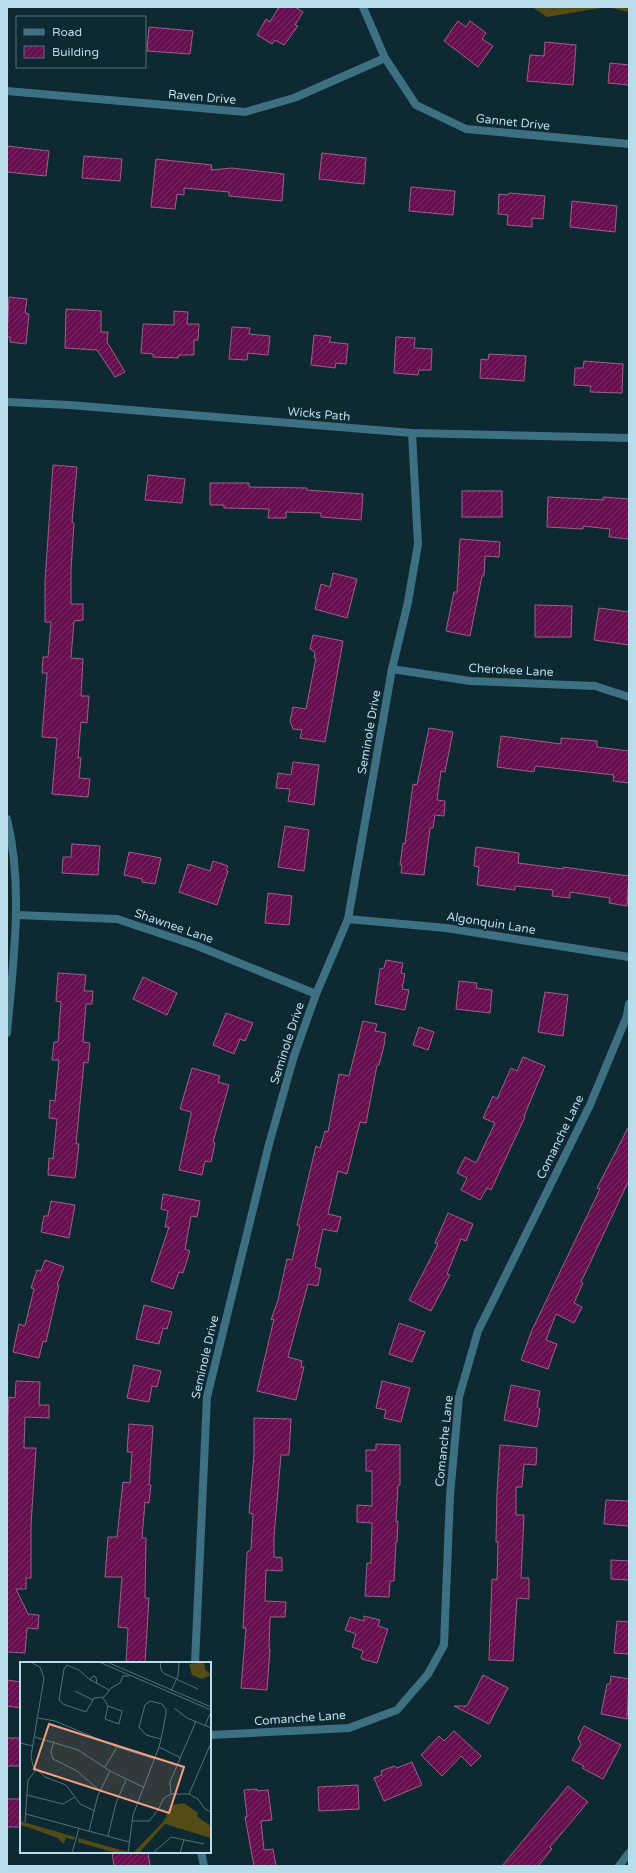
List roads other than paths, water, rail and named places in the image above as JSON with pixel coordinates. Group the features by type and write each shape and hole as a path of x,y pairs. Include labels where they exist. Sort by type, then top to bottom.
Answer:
{"street":[{"name":"Gannet Drive","path":"363,7 386,58 416,105 466,129 629,144"},
{"name":"Raven Drive","path":"7,91 245,112 294,98 386,58"},
{"name":"Wicks Path","path":"7,402 69,405 412,434 629,438"},
{"name":"Seminole Drive","path":"196,1662 207,1397 269,1144 294,1056 316,994 348,918 392,669 408,602 418,544 412,434"},
{"name":"Cherokee Lane","path":"392,669 470,680 595,686 629,696"},
{"path":"7,819 12,838 17,915 7,1033"},
{"name":"Shawnee Lane","path":"17,915 117,919 195,945 316,994"},
{"name":"Algonquin Lane","path":"348,918 446,928 629,957"},
{"name":"Comanche Lane","path":"211,1735 349,1728 397,1710 428,1674 444,1645 450,1495 459,1396 478,1331 590,1105 627,1016 629,1004"},
{"path":"201,1853 204,1866"},
{"path":"619,1866 629,1853"}]}
